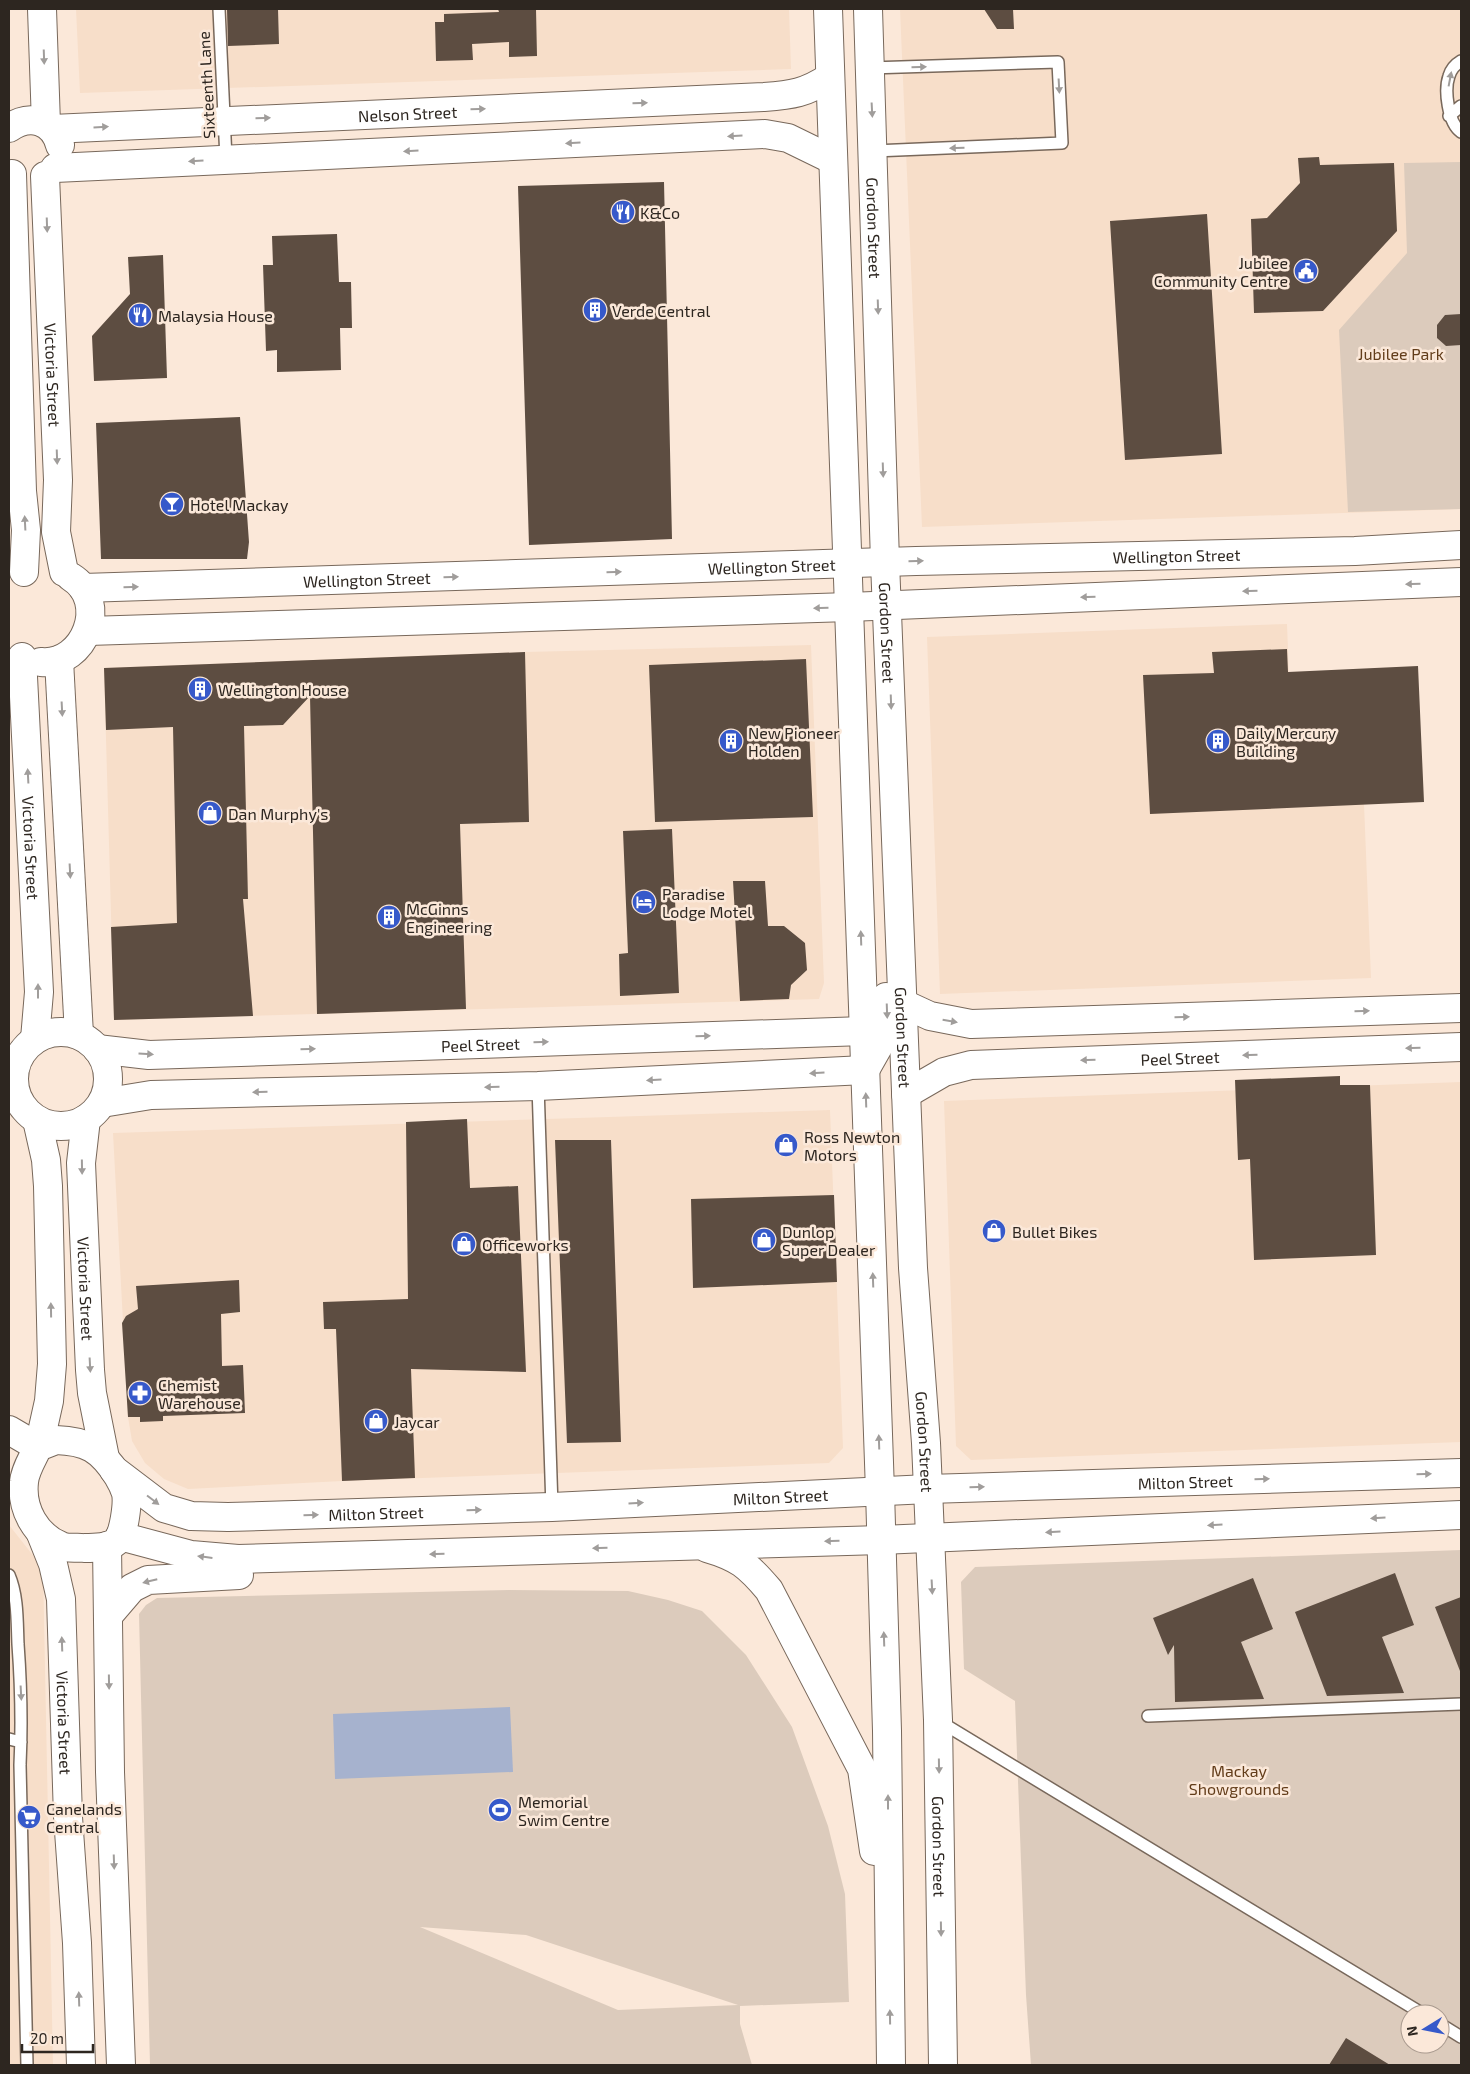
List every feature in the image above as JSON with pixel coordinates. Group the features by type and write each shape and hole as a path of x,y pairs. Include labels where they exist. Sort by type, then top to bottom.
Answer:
{"street":[{"path":"42,9 49,127"},
{"path":"828,9 831,159 849,607 880,1491 887,1731 888,1969 891,2065"},
{"name":"Gordon Street","path":"868,9 874,151 885,562 902,950 912,1268 928,1489 938,1720 943,2065"},
{"name":"Nelson Street","path":"9,128 27,119 37,120 49,127 764,97 797,94 811,89 830,77"},
{"path":"764,97 779,109 780,121 775,128 765,134"},
{"path":"9,123 9,128"},
{"name":"Victoria Street","path":"49,127 60,148 50,172 57,455 56,532 73,580 89,602 91,616 88,631"},
{"path":"16,577 26,530 22,491 10,173 28,180 50,172 226,159 765,134 788,138 831,159"},
{"name":"Wellington Street","path":"16,577 37,568 51,568 73,580 847,564 1355,551 1461,545"},
{"path":"15,652 47,663 59,660 77,649 88,631 849,607 1461,582"},
{"name":"Victoria Street","path":"15,652 39,992 22,1047"},
{"path":"59,660 88,1042"},
{"path":"865,1070 886,1033 887,971 902,950"},
{"path":"904,1004 930,1016 971,1024 1461,1008"},
{"path":"1321,1012 1322,1052"},
{"path":"1142,1018 1144,1058"},
{"name":"Peel Street","path":"88,1042 149,1055 864,1031"},
{"path":"35,1525 24,1496 24,1480 38,1446 49,1401 52,1364 48,1186 46,1160 15,1091 16,1063 22,1047 57,1032 88,1042 104,1061 108,1075 107,1089 94,1111"},
{"name":"Peel Street","path":"906,1094 929,1079 963,1066 1461,1047"},
{"path":"22,1108 62,1127 75,1124 94,1111 151,1095 538,1086 865,1070"},
{"name":"Victoria Street","path":"94,1111 82,1162 90,1370 92,1393 109,1464"},
{"path":"9,1430 38,1446 56,1440 72,1440 92,1446 109,1464 126,1495 114,1541 108,1616 110,1782 121,2065"},
{"name":"Milton Street","path":"109,1464 164,1508 191,1516 228,1517 552,1508 928,1489 1461,1473"},
{"path":"9,1486 35,1525 62,1547 114,1541 216,1558 336,1557 693,1544 881,1540 1461,1514"},
{"name":"Victoria Street","path":"35,1525 53,1564 61,1599 68,1817 77,1943 81,2065"},
{"path":"693,1544 732,1555 752,1570 769,1590 862,1768 888,1969"},
{"path":"108,1616 132,1588 148,1580 182,1577 266,1575 286,1572 336,1557"}],"lane":[{"name":"Sixteenth Lane","path":"219,9 226,159"},
{"path":"1461,60 1455,65 1448,76 1449,116 1461,132"},
{"path":"870,68 1058,62 1062,143 874,151"},
{"path":"1449,116 1461,106"},
{"path":"538,1086 552,1508"},
{"path":"9,1575 17,1614 23,1720 21,1742 27,2065"},
{"path":"1148,1716 1461,1704"},
{"path":"938,1720 1407,2004"},
{"path":"9,1739 21,1742"},
{"path":"1450,2030 1461,2037"}],"shaded area":[{"path":"76,9 789,9 791,69 80,93"},
{"path":"900,9 1461,9 1461,509 922,527"},
{"path":"1287,624 1294,807 1364,804 1371,978 940,994 927,637"},
{"path":"811,645 824,983 819,999 114,1020 104,668 525,652"},
{"path":"1461,1082 1461,1442 971,1460 956,1446 944,1101"},
{"path":"830,1110 843,1448 829,1463 342,1481 188,1489 164,1479 145,1463 132,1441 128,1417 113,1133"},
{"name":"Canelands Central","path":"9,1525 43,1568 53,2065 9,2065"}],"green space":[{"name":"Jubilee Park","path":"1461,162 1461,509 1348,512 1339,330 1407,253 1404,163"},
{"name":"Mackay Showgrounds","path":"1461,1550 1461,2065 1031,2065 1026,1995 1015,1701 964,1669 961,1582 975,1567"},
{"name":"Memorial Swim Centre","path":"509,1590 628,1591 668,1600 702,1611 746,1655 792,1727 828,1826 845,1894 849,2002 740,2006 740,2024 752,2065 150,2065 139,1614 146,1605 157,1598","holes":["420,1927 526,1935 738,2005 618,2010"]}],"water":[{"path":"510,1707 513,1772 335,1779 333,1714"}],"building":[{"path":"227,9 278,9 279,44 228,46"},
{"path":"498,9 536,9 537,56 509,57 509,42 472,44 473,60 436,61 435,22 444,22 444,14 499,12"},
{"path":"984,9 1013,9 1014,29 997,29"},
{"name":"Jubilee Community Centre","path":"1319,157 1320,165 1394,163 1397,231 1323,311 1254,313 1251,219 1267,218 1300,183 1298,158"},
{"name":"Verde Central","path":"664,182 672,539 529,545 518,186"},
{"path":"1207,214 1222,454 1125,460 1110,221"},
{"path":"337,234 339,282 351,282 352,328 340,328 341,370 277,372 277,350 266,351 263,265 273,265 272,236"},
{"path":"163,255 167,378 94,381 92,336 130,294 128,257"},
{"path":"1461,314 1461,345 1446,346 1437,338 1437,325 1445,315"},
{"name":"Hotel Mackay","path":"240,417 249,542 247,559 101,559 96,423"},
{"path":"1287,649 1288,672 1418,666 1424,802 1150,814 1143,675 1214,673 1212,652"},
{"name":"McGinns Engineering","path":"525,652 529,822 460,824 466,1009 317,1014 310,696 283,725 244,726 248,899 243,899 253,1016 114,1020 111,927 177,923 173,727 106,730 104,668"},
{"name":"New Pioneer Holden","path":"806,659 813,817 655,822 649,665"},
{"path":"672,829 679,993 620,996 619,954 628,953 623,831"},
{"path":"733,881 765,881 768,926 784,926 805,943 807,970 791,985 789,999 740,1001"},
{"path":"1340,1076 1340,1085 1370,1085 1376,1255 1254,1260 1250,1159 1238,1160 1235,1080"},
{"name":"Officeworks","path":"467,1119 470,1188 518,1186 526,1372 411,1369 415,1478 342,1481 336,1329 324,1329 323,1302 408,1299 406,1122"},
{"path":"555,1140 611,1140 621,1442 567,1443"},
{"name":"Dunlop Super Dealer","path":"834,1195 837,1282 693,1288 691,1199"},
{"path":"239,1280 240,1312 221,1314 222,1366 243,1365 245,1413 163,1416 163,1421 140,1422 140,1417 128,1417 122,1323 126,1316 138,1309 136,1286"},
{"path":"1395,1573 1414,1625 1382,1637 1404,1693 1327,1696 1295,1612"},
{"path":"1253,1578 1273,1629 1241,1642 1264,1699 1175,1702 1174,1645 1168,1655 1153,1618"},
{"path":"1461,1597 1461,1670 1460,1671 1435,1607"},
{"path":"1346,2038 1390,2065 1329,2065"}],"place":[{"name":"K&Co","path":"623,212"},
{"name":"Jubilee Community Centre","path":"1306,271"},
{"name":"Verde Central","path":"595,310"},
{"name":"Malaysia House","path":"140,315"},
{"name":"Hotel Mackay","path":"172,504"},
{"name":"Wellington House","path":"200,689"},
{"name":"New Pioneer Holden","path":"731,741"},
{"name":"Daily Mercury Building","path":"1218,741"},
{"name":"Dan Murphy's","path":"210,813"},
{"name":"Paradise Lodge Motel","path":"644,902"},
{"name":"McGinns Engineering","path":"389,917"},
{"name":"Ross Newton Motors","path":"786,1145"},
{"name":"Bullet Bikes","path":"994,1231"},
{"name":"Dunlop Super Dealer","path":"764,1240"},
{"name":"Officeworks","path":"464,1244"},
{"name":"Chemist Warehouse","path":"140,1393"},
{"name":"Jaycar","path":"376,1421"},
{"name":"Memorial Swim Centre","path":"500,1810"},
{"name":"Canelands Central","path":"29,1817"}]}
